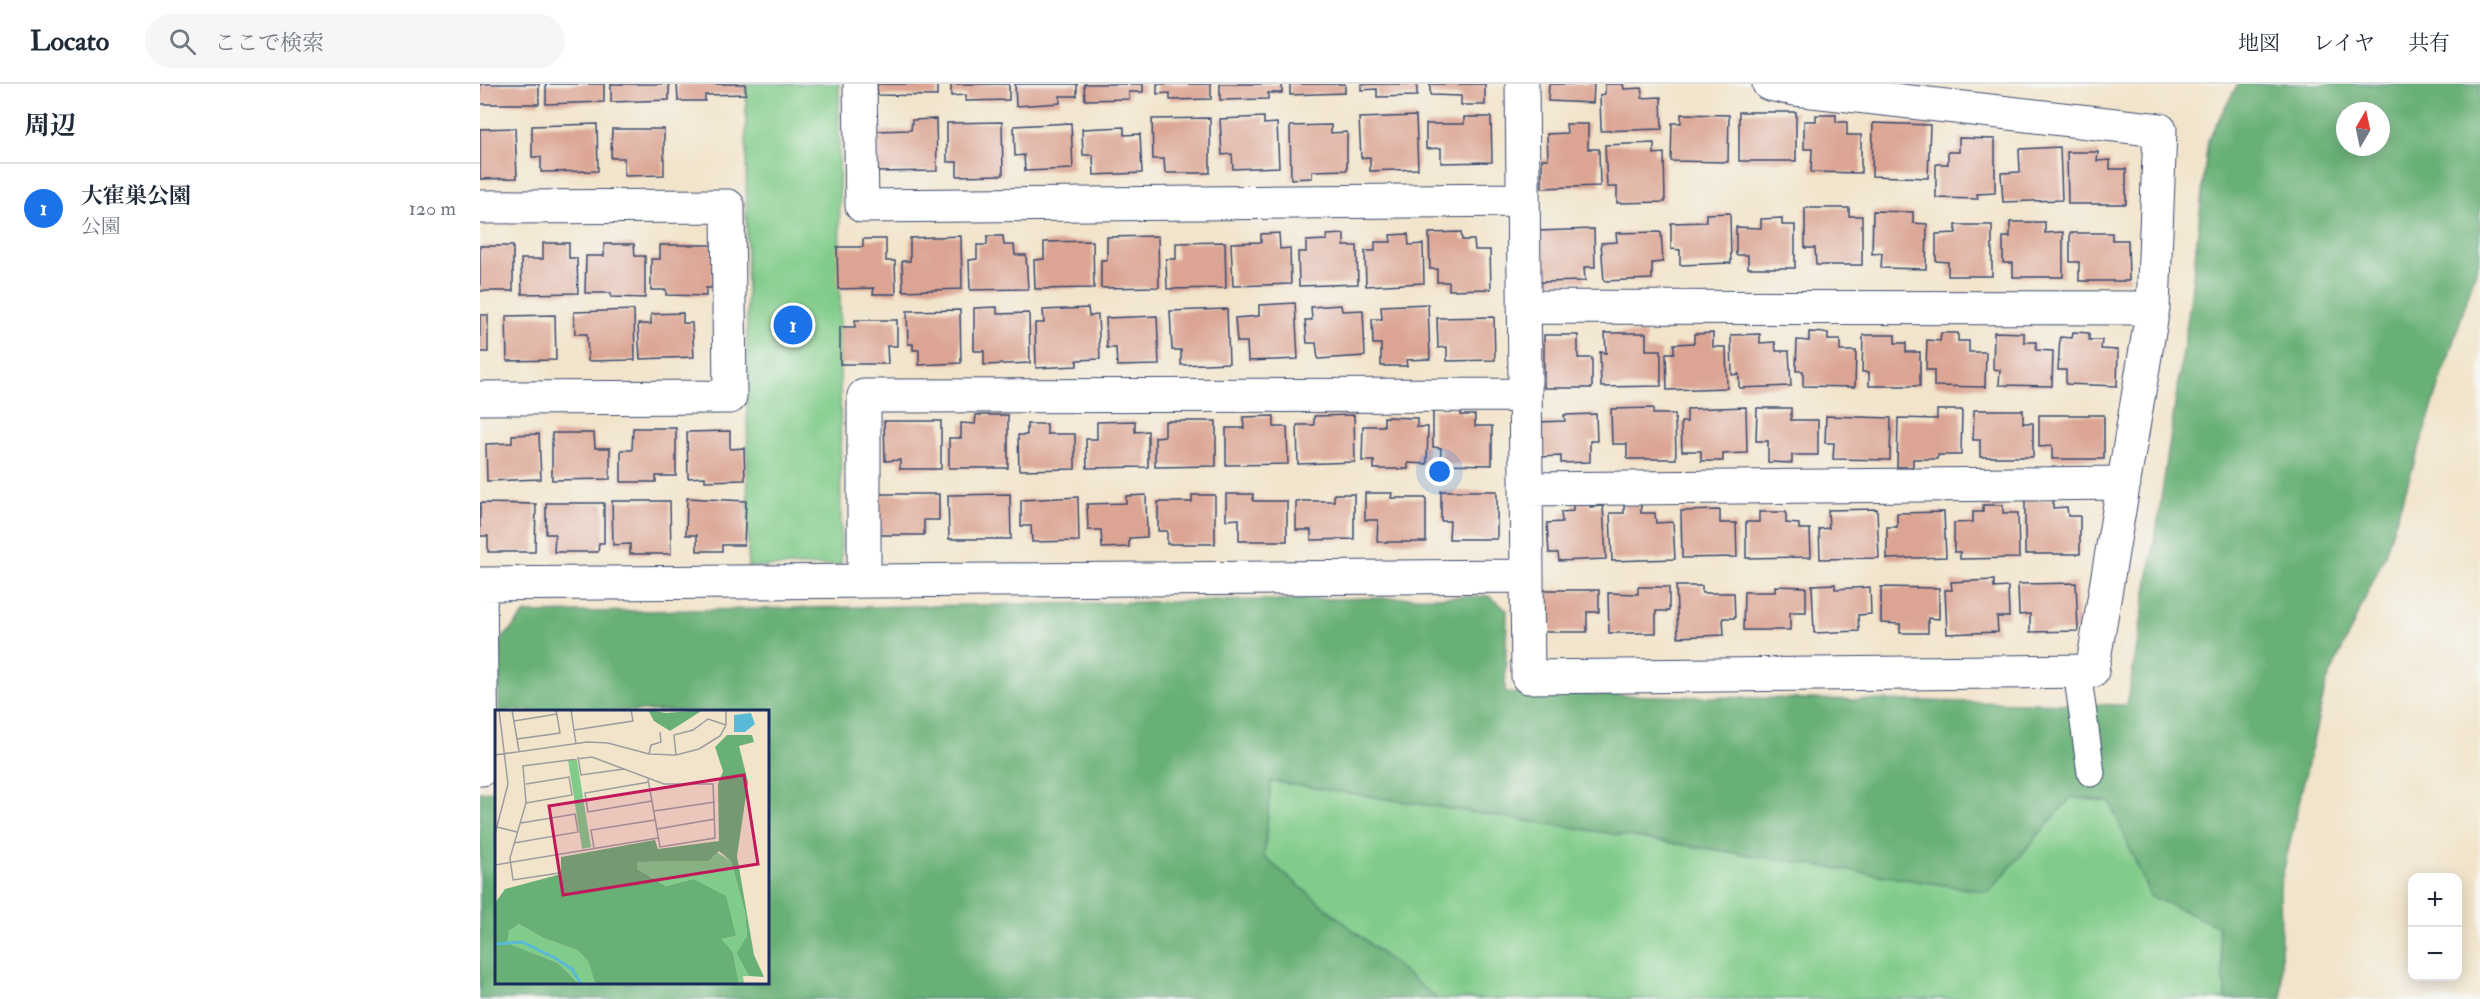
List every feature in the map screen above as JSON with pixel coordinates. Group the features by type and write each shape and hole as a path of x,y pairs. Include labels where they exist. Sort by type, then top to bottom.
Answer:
{"street":[{"path":"860,84 862,206 1523,200"},
{"path":"1521,84 1528,677 2092,671 2153,308 2160,130 1795,89 1769,84"},
{"path":"480,207 728,206 730,397 480,398"},
{"path":"1524,307 2153,308"},
{"path":"864,581 864,396 1525,395"},
{"path":"1526,489 2124,483"},
{"path":"480,769 482,769 480,584 1527,576"},
{"path":"2077,671 2091,773"}],"green space":[{"path":"746,84 839,84 841,565 748,567"},
{"path":"2238,84 2480,84 2480,259 2384,557 2326,684 2280,886 2282,999 2226,999 2218,926 2150,896 2110,802 2071,797 1989,892 1271,781 1264,857 1437,999 480,999 480,792 495,791 495,984 770,984 770,710 499,710 500,642 525,613 1489,596 1507,610 1505,693 2127,705 2158,520 2190,303 2208,139"},
{"path":"1270,781 1989,892 2071,797 2111,802 2150,896 2218,926 2226,999 1437,999 1264,857"}],"building":[{"path":"480,84 539,84 539,104 480,104"},
{"path":"546,84 604,84 604,102 546,104"},
{"path":"611,84 669,84 669,100 611,102"},
{"path":"677,84 745,84 746,94 705,95 705,101 678,101"},
{"path":"877,84 937,84 937,96 877,95"},
{"path":"951,84 1009,84 1009,100 966,101 966,95 951,96"},
{"path":"1015,84 1077,84 1077,96 1060,96 1060,103 1016,106"},
{"path":"1084,84 1143,84 1143,92 1129,92 1129,99 1085,100"},
{"path":"1157,84 1211,84 1211,99 1170,100 1170,93 1157,94"},
{"path":"1220,84 1282,84 1282,93 1268,93 1268,99 1220,100"},
{"path":"1290,84 1345,84 1345,93 1290,95"},
{"path":"1361,84 1417,84 1417,96 1377,97 1377,89 1361,90"},
{"path":"1430,84 1485,84 1485,105 1461,105 1461,96 1430,95"},
{"path":"1549,84 1594,84 1593,103 1548,101"},
{"path":"1605,84 1623,84 1624,89 1642,88 1642,98 1661,97 1662,129 1601,131 1600,95 1605,94"},
{"path":"1739,112 1796,112 1796,161 1739,161"},
{"path":"1681,114 1729,115 1728,162 1671,161 1672,123 1681,123"},
{"path":"1816,115 1836,115 1836,122 1847,122 1847,135 1861,135 1861,173 1811,172 1812,149 1804,149 1804,121 1816,121"},
{"path":"1416,116 1418,169 1370,171 1370,157 1361,158 1359,118"},
{"path":"1264,117 1264,124 1277,123 1279,167 1233,169 1232,154 1222,155 1220,119"},
{"path":"1464,117 1491,117 1492,162 1441,163 1441,148 1426,149 1426,124 1464,124"},
{"path":"1210,118 1210,173 1165,173 1164,159 1153,159 1152,119"},
{"path":"936,119 937,171 876,172 875,131 911,130 912,120"},
{"path":"1002,122 1003,175 957,176 957,162 947,162 947,123"},
{"path":"1071,123 1073,169 1025,171 1024,155 1015,156 1014,126"},
{"path":"1873,123 1930,125 1928,178 1872,176"},
{"path":"597,124 598,171 541,172 541,157 532,157 532,126"},
{"path":"1566,124 1588,124 1588,149 1599,149 1600,186 1542,188 1542,159 1548,159 1547,134 1567,133"},
{"path":"1331,125 1331,133 1347,132 1347,170 1312,171 1312,178 1291,179 1290,126"},
{"path":"1124,127 1124,135 1140,134 1142,173 1094,175 1093,155 1083,155 1082,129"},
{"path":"515,128 517,178 480,179 480,129"},
{"path":"612,129 664,129 664,175 624,176 624,158 611,158"},
{"path":"1959,138 1995,139 1995,193 1977,194 1978,199 1936,198 1936,164 1948,164 1948,152 1959,152"},
{"path":"1654,143 1654,154 1664,153 1665,202 1617,203 1617,187 1607,187 1605,145"},
{"path":"2060,147 2062,200 2003,202 2001,173 2020,172 2019,149"},
{"path":"2067,152 2098,152 2097,161 2110,160 2110,169 2126,169 2126,204 2068,204"},
{"path":"1805,208 1849,208 1849,216 1862,216 1862,265 1816,265 1815,248 1805,248"},
{"path":"1873,211 1913,212 1913,223 1927,224 1926,269 1881,268 1882,253 1872,254"},
{"path":"1730,213 1731,263 1680,265 1680,250 1671,249 1671,223 1706,222 1706,214"},
{"path":"1782,218 1782,225 1795,225 1795,268 1748,268 1748,255 1736,255 1736,227 1761,228 1761,219"},
{"path":"2010,222 2045,222 2045,233 2063,232 2063,277 2013,277 2013,263 2003,263 2003,237 2010,237"},
{"path":"1956,225 1992,225 1992,276 1948,276 1948,262 1936,261 1936,234 1956,233"},
{"path":"1594,229 1595,267 1584,267 1585,281 1540,282 1538,231"},
{"path":"1461,232 1462,240 1474,240 1475,250 1490,250 1491,289 1449,290 1449,282 1437,282 1437,269 1430,269 1429,233"},
{"path":"1661,232 1663,262 1652,263 1652,279 1604,281 1601,243 1617,242 1616,233"},
{"path":"1279,233 1280,249 1290,248 1291,284 1233,286 1231,243 1261,242 1261,234"},
{"path":"2070,233 2112,233 2112,240 2128,240 2129,281 2079,281 2079,262 2070,262"},
{"path":"1344,234 1344,246 1357,246 1358,284 1299,286 1298,252 1306,252 1306,241 1327,240 1327,235"},
{"path":"1408,234 1409,245 1423,244 1424,283 1366,286 1365,251 1375,251 1375,242 1391,242 1390,235"},
{"path":"961,236 962,289 903,291 902,261 910,261 910,238"},
{"path":"987,236 1003,236 1004,245 1014,245 1015,255 1026,255 1028,289 970,290 969,260 977,259 977,245 987,245"},
{"path":"1158,236 1159,287 1101,288 1101,260 1107,260 1107,237"},
{"path":"863,239 886,239 886,261 895,261 896,294 873,294 874,288 838,289 837,247 863,247"},
{"path":"1093,241 1094,288 1035,289 1034,260 1044,259 1044,242"},
{"path":"1225,242 1226,288 1167,289 1166,259 1176,259 1176,243"},
{"path":"543,243 569,243 569,258 577,258 578,293 522,294 521,259 543,259"},
{"path":"604,244 634,244 635,256 645,256 645,298 611,297 611,293 585,293 586,256 604,256"},
{"path":"660,245 713,245 712,288 706,288 706,296 666,295 666,290 651,290 651,259 660,259"},
{"path":"480,246 513,246 513,291 480,291"},
{"path":"1295,303 1298,359 1248,361 1247,342 1237,342 1235,318 1259,316 1259,305"},
{"path":"1428,304 1430,359 1406,360 1407,366 1381,366 1381,344 1373,344 1372,319 1382,319 1381,306"},
{"path":"1341,305 1342,311 1363,310 1365,356 1318,359 1316,343 1307,343 1305,320 1312,320 1311,307"},
{"path":"997,307 997,314 1029,313 1030,363 984,365 984,351 974,351 974,308"},
{"path":"1088,308 1089,316 1098,315 1100,359 1077,360 1077,366 1036,368 1035,323 1044,323 1043,310"},
{"path":"1227,309 1229,363 1181,365 1181,350 1172,350 1170,311"},
{"path":"634,310 635,360 588,361 587,334 575,334 574,312"},
{"path":"960,310 961,363 919,365 919,350 913,350 913,344 908,344 907,311"},
{"path":"683,313 683,323 692,323 694,357 640,359 638,324 651,324 651,314"},
{"path":"480,315 488,315 488,352 480,352"},
{"path":"555,315 556,360 507,361 506,316"},
{"path":"1157,316 1159,365 1117,366 1116,348 1107,348 1106,318"},
{"path":"1494,317 1495,360 1447,361 1447,347 1438,348 1437,318"},
{"path":"855,320 897,320 897,346 887,346 888,364 840,364 840,327 855,327"},
{"path":"1809,332 1828,333 1828,340 1840,340 1840,351 1856,351 1855,387 1803,386 1803,371 1796,371 1797,340 1809,341"},
{"path":"1994,332 2024,333 2024,342 2036,342 2036,350 2053,351 2052,386 1999,385 2000,370 1993,369"},
{"path":"2073,332 2089,333 2089,340 2102,340 2101,349 2118,350 2117,386 2066,384 2066,370 2058,370 2060,337 2072,338"},
{"path":"1605,333 1646,333 1646,350 1661,350 1661,386 1601,387 1600,352 1606,353"},
{"path":"1713,333 1713,347 1726,347 1727,388 1667,390 1666,353 1674,353 1674,344 1694,343 1694,334"},
{"path":"1941,333 1958,333 1958,341 1969,341 1969,352 1986,352 1985,387 1934,386 1934,370 1926,370 1927,340 1940,341"},
{"path":"1760,334 1760,343 1775,342 1776,351 1789,351 1791,386 1739,388 1739,374 1732,375 1731,335"},
{"path":"1544,335 1578,335 1578,358 1592,358 1592,388 1544,388"},
{"path":"1863,335 1895,335 1895,343 1906,343 1906,352 1920,352 1920,386 1869,386 1869,372 1862,372"},
{"path":"1746,407 1747,453 1723,454 1723,461 1701,461 1701,451 1682,451 1681,422 1687,422 1687,409"},
{"path":"1653,408 1653,414 1675,414 1676,459 1627,459 1627,444 1612,444 1611,409"},
{"path":"1757,408 1791,408 1791,420 1818,420 1818,455 1792,455 1792,463 1768,462 1768,441 1756,441"},
{"path":"1433,410 1461,410 1461,415 1475,415 1475,426 1492,426 1492,465 1440,464 1441,448 1433,447"},
{"path":"1937,410 1962,410 1961,455 1938,455 1937,459 1913,459 1913,467 1897,467 1898,418 1937,419"},
{"path":"1974,410 2023,410 2023,423 2033,423 2033,457 1980,457 1980,440 1973,440"},
{"path":"1596,414 1597,441 1590,441 1590,462 1561,463 1561,456 1539,457 1538,422 1565,421 1564,415"},
{"path":"976,415 1008,415 1008,468 949,468 949,438 961,438 961,423 975,424"},
{"path":"1354,415 1355,462 1298,464 1297,425 1314,425 1314,416"},
{"path":"2039,415 2104,415 2104,459 2052,459 2052,446 2039,447"},
{"path":"1274,416 1274,427 1287,427 1288,464 1226,465 1226,428 1244,428 1243,417"},
{"path":"1826,416 1891,418 1890,460 1833,459 1834,443 1825,443"},
{"path":"1384,417 1417,418 1417,427 1428,427 1427,464 1408,463 1408,469 1374,469 1374,461 1362,461 1363,426 1384,426"},
{"path":"884,421 941,421 941,469 900,469 900,460 885,461"},
{"path":"1135,421 1135,432 1148,431 1148,467 1087,468 1086,439 1097,439 1097,422"},
{"path":"1165,421 1216,421 1216,466 1155,467 1155,437 1165,436"},
{"path":"1027,424 1047,424 1047,434 1075,434 1075,469 1019,470 1018,435 1027,435"},
{"path":"633,428 676,428 676,476 656,476 656,482 621,482 621,450 632,450"},
{"path":"730,431 730,449 744,448 745,480 705,481 705,477 688,478 687,432"},
{"path":"552,433 594,433 595,448 610,448 610,479 552,480"},
{"path":"539,434 541,479 487,481 486,444 512,443 512,435"},
{"path":"1441,491 1497,491 1497,539 1449,539 1450,521 1441,521"},
{"path":"1365,493 1392,493 1391,498 1426,498 1426,542 1377,542 1378,520 1365,520"},
{"path":"874,494 939,494 939,520 924,520 924,535 874,535"},
{"path":"1010,494 1011,539 949,539 948,495"},
{"path":"1226,494 1253,494 1253,501 1287,501 1287,541 1239,541 1239,519 1226,520"},
{"path":"1334,494 1354,494 1354,539 1311,540 1311,530 1296,530 1296,501 1334,501"},
{"path":"1146,495 1147,537 1129,538 1129,547 1102,548 1101,530 1088,530 1087,504 1126,503 1126,496"},
{"path":"1192,495 1215,495 1215,544 1167,544 1167,531 1158,531 1158,502 1192,502"},
{"path":"1078,497 1079,541 1032,542 1031,526 1021,526 1021,500"},
{"path":"687,498 746,501 744,545 722,545 722,551 697,551 697,535 686,535"},
{"path":"2025,500 2053,500 2053,508 2067,507 2068,516 2080,516 2080,554 2025,554"},
{"path":"612,501 670,501 671,554 630,554 630,544 613,545"},
{"path":"1589,501 1590,507 1603,506 1606,559 1559,561 1558,553 1549,553 1547,523 1562,522 1561,512 1573,511 1573,502"},
{"path":"480,503 536,504 535,552 488,552 488,536 480,536"},
{"path":"546,503 604,503 604,543 599,543 598,552 554,552 555,534 546,534"},
{"path":"1624,504 1641,504 1641,513 1655,513 1656,523 1673,522 1675,559 1612,561 1610,513 1624,513"},
{"path":"1983,505 2003,505 2003,513 2018,513 2019,558 1960,559 1960,552 1954,552 1954,523 1973,522 1973,512 1983,512"},
{"path":"1877,509 1879,558 1820,559 1819,529 1829,528 1828,510"},
{"path":"1720,510 1720,523 1736,523 1737,557 1682,558 1681,511"},
{"path":"1759,512 1786,512 1786,523 1799,524 1799,529 1810,529 1811,557 1746,558 1746,522 1759,522"},
{"path":"1944,512 1946,557 1887,559 1887,527 1897,527 1897,513"},
{"path":"1994,580 1994,588 2008,587 2009,617 1997,617 1998,632 1947,634 1945,590 1952,590 1951,582"},
{"path":"2076,583 2078,631 2030,632 2030,614 2019,615 2018,584"},
{"path":"1835,584 1835,589 1870,587 1871,614 1858,615 1859,631 1814,633 1812,585"},
{"path":"1676,586 1702,586 1702,593 1734,593 1735,618 1723,618 1724,635 1678,637"},
{"path":"1775,586 1806,587 1806,612 1790,612 1790,630 1743,630 1744,592 1775,592"},
{"path":"1638,587 1669,587 1669,611 1656,611 1656,633 1609,633 1608,593 1638,594"},
{"path":"1881,587 1939,588 1939,619 1928,618 1928,633 1900,633 1900,624 1881,623"},
{"path":"1541,590 1599,590 1599,612 1587,612 1587,632 1541,632"}],"place":[{"name":"大寉巣公園","path":"793,325"}]}
